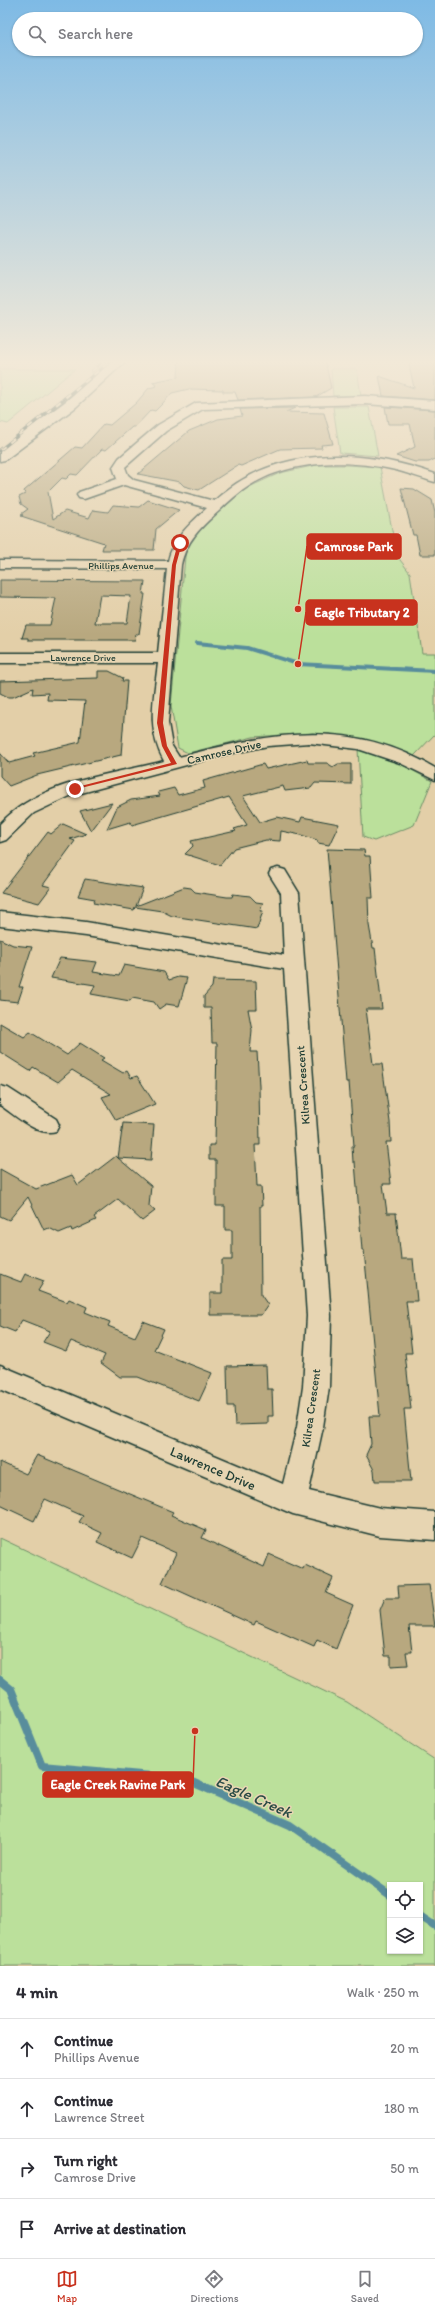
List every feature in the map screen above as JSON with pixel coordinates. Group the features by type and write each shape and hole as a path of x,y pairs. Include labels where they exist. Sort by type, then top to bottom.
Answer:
{"street":[{"path":"125,480 119,471 123,461 134,452"},
{"path":"174,764 164,746 161,733 174,565 179,547 186,535 216,506 251,479 281,467 307,462 367,461 405,468 435,478"},
{"path":"84,495 125,480 216,506"},
{"name":"Phillips Avenue","path":"0,564 174,565"},
{"name":"Lawrence Drive","path":"0,658 166,658"},
{"name":"Camrose Drive","path":"0,836 18,816 48,798 75,789 254,744 285,740 316,739 350,742 387,752 419,765 435,775"},
{"name":"Kilrea Crescent","path":"278,874 290,893 319,1316 316,1387 310,1427 293,1501"},
{"path":"0,919 86,929 294,964"},
{"path":"0,1094 48,1125"},
{"name":"Lawrence Drive","path":"0,1377 293,1501 380,1522 435,1526"}],"green space":[{"path":"340,452 377,452 378,456 340,453"},
{"path":"317,465 380,467 397,556 410,573 422,653 435,653 435,734 414,756 365,739 313,733 253,737 188,753 178,748 171,706 186,547 203,525 247,488 280,473"},
{"path":"358,749 397,762 432,781 414,825 374,841 363,837"},
{"path":"0,1538 347,1702 435,1760 435,1966 0,1966"}],"building":[{"path":"69,452 99,452 77,475 71,474 66,479 62,478 48,492 53,519 65,511 89,518 93,510 108,512 113,505 139,507 148,500 179,510 156,529 154,550 102,550 104,543 21,516 23,515 21,514 28,509 21,504 19,497 25,494 24,491"},
{"path":"164,452 274,452 241,466 238,465 199,490 184,486 180,482 138,474"},
{"path":"405,452 435,452 435,459 429,462 415,462 396,456"},
{"path":"401,488 414,489 432,500 435,513 435,555 420,555 416,535 413,535"},
{"path":"0,580 145,581 143,594 145,594 139,634 136,634 135,640 28,640 28,638 22,638 26,625 50,625 56,598 0,597","holes":["100,595 131,596 127,623 95,623"]},
{"path":"98,671 109,671 123,678 122,681 127,681 121,755 37,775 9,786 0,776 0,753 9,763 35,756 33,753 80,742 85,701 47,700 48,693 32,694 33,688 13,697 8,697 0,693 0,681 98,678"},
{"path":"307,760 308,763 327,763 333,767 338,764 351,764 351,784 315,783 311,788 285,791 283,786 243,796 260,822 277,817 300,822 302,817 339,824 329,845 318,843 317,840 301,835 281,831 280,841 266,840 234,848 220,865 185,854 193,846 191,841 236,831 234,829 247,825 229,797 132,825 130,822 107,829 117,807 131,800 160,796 158,792 174,788 178,795 205,788 203,781 263,764 266,769"},
{"path":"112,803 91,831 80,811"},
{"path":"63,824 86,834 70,839 75,841 43,885 51,887 39,903 1,893 48,832 51,834"},
{"path":"327,849 364,850 365,856 370,856 373,898 368,898 369,925 373,948 375,948 382,1009 366,1009 373,1064 382,1064 390,1122 391,1142 386,1142 391,1184 383,1184 387,1213 396,1213 401,1259 413,1259 417,1301 406,1301 412,1353 405,1353 411,1409 404,1409 411,1481 375,1481 374,1470 366,1455 371,1444 369,1416 380,1416 364,1250 362,1250 355,1162 353,1162 352,1146 354,1146 349,1082 346,1082"},
{"path":"85,879 143,888 136,906 184,887 191,888 195,892 227,897 232,897 233,894 250,896 256,902 263,903 260,911 263,911 257,929 172,916 162,911 135,907 134,910 93,903 95,899 78,896"},
{"path":"0,939 13,945 32,947 19,987 23,987 18,1002 0,1000"},
{"path":"60,958 97,962 93,972 119,976 124,965 164,972 169,980 178,977 187,978 179,1006 166,1004 159,1009 154,1002 132,998 130,1001 91,994 95,985 51,978"},
{"path":"213,980 256,981 257,1009 248,1009 252,1030 250,1052 257,1052 259,1086 260,1145 255,1145 257,1186 261,1186 262,1206 260,1206 261,1295 268,1305 261,1315 210,1315 210,1293 222,1293 222,1260 232,1260 232,1230 225,1230 225,1206 216,1206 216,1160 209,1160 209,1145 215,1145 217,1043 212,1043 211,1008 204,1008 204,996 212,987"},
{"path":"0,1023 24,1037 30,1032 67,1055 80,1043 104,1058 101,1060 123,1073 127,1071 131,1078 137,1076 155,1104 116,1120 102,1097 111,1094 72,1070 58,1082 33,1067 30,1071 0,1052"},
{"path":"123,1123 154,1125 151,1160 118,1158"},
{"path":"116,1156 151,1186 149,1206 155,1211 142,1221 118,1199 94,1217 96,1220 72,1231 71,1228 59,1233 49,1228 44,1230 28,1197 9,1220 0,1216 0,1169 36,1189 72,1175 78,1185"},
{"path":"0,1274 21,1282 25,1274 44,1281 38,1291 67,1302 69,1299 87,1307 85,1312 110,1322 108,1326 135,1337 143,1321 164,1329 154,1350 212,1373 199,1401 138,1377 120,1377 101,1363 105,1355 71,1341 66,1351 43,1342 50,1331 22,1320 15,1332 0,1326"},
{"path":"266,1365 267,1389 272,1389 273,1416 268,1416 268,1424 235,1425 234,1406 228,1406 227,1366"},
{"path":"37,1455 173,1512 171,1515 206,1530 202,1538 264,1567 269,1554 303,1569 305,1565 333,1578 326,1593 353,1605 336,1649 317,1640 314,1647 256,1621 254,1625 162,1583 176,1553 142,1538 132,1558 97,1542 102,1533 79,1522 83,1516 45,1499 34,1521 0,1505 0,1462 26,1474"},
{"path":"429,1585 435,1626 409,1626 412,1652 406,1652 408,1665 391,1666 391,1656 385,1656 380,1610 385,1598 399,1598 398,1586"}],"waterway":[{"path":"197,643 247,648 298,664 435,671"},
{"name":"Eagle Creek","path":"0,1680 11,1689 42,1766 185,1779 290,1825 387,1893"},
{"name":"Eagle Creek","path":"423,1918 435,1926"}],"place":[{"name":"Camrose Park","path":"298,609"},
{"name":"Eagle Tributary 2","path":"298,664"},
{"name":"Eagle Creek Ravine Park","path":"195,1731"}],"route":[{"path":"75,789 174,764 164,746 160,723 174,565 180,543"}]}
